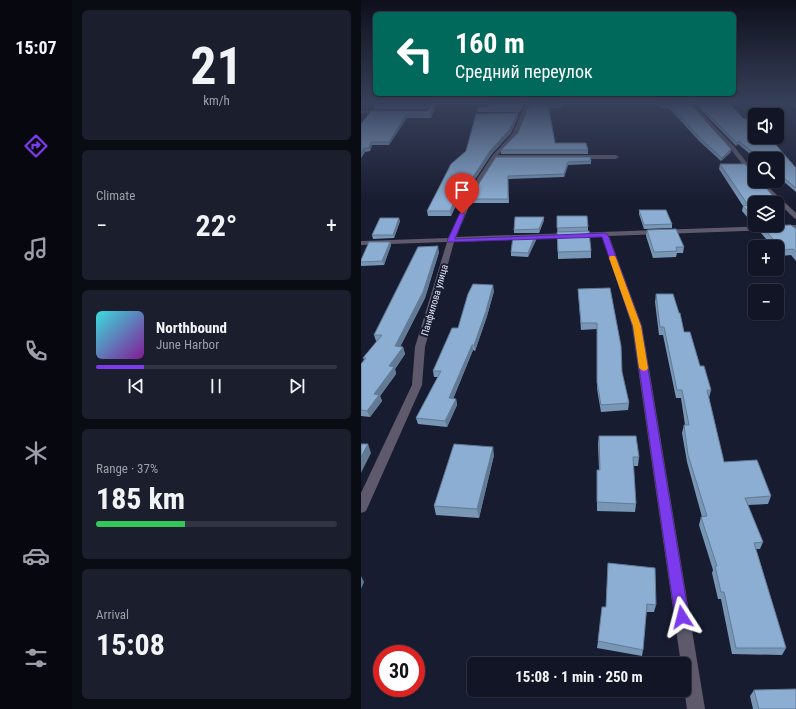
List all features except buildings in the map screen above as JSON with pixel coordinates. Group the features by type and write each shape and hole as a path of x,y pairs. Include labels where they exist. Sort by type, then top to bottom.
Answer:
{"street":[{"name":"Панфилова улица","path":"361,507 417,385 420,347 451,241 474,188 494,157 513,136"},
{"path":"722,136 748,168"},
{"path":"494,157 615,157"},
{"path":"766,188 796,217"},
{"path":"361,243 451,241 796,227"},
{"path":"605,235 637,326 696,709"}],"slow traffic":[{"path":"613,258 637,326 643,368"}],"route":[{"path":"462,214 451,241 605,235 637,326 682,617"}]}
